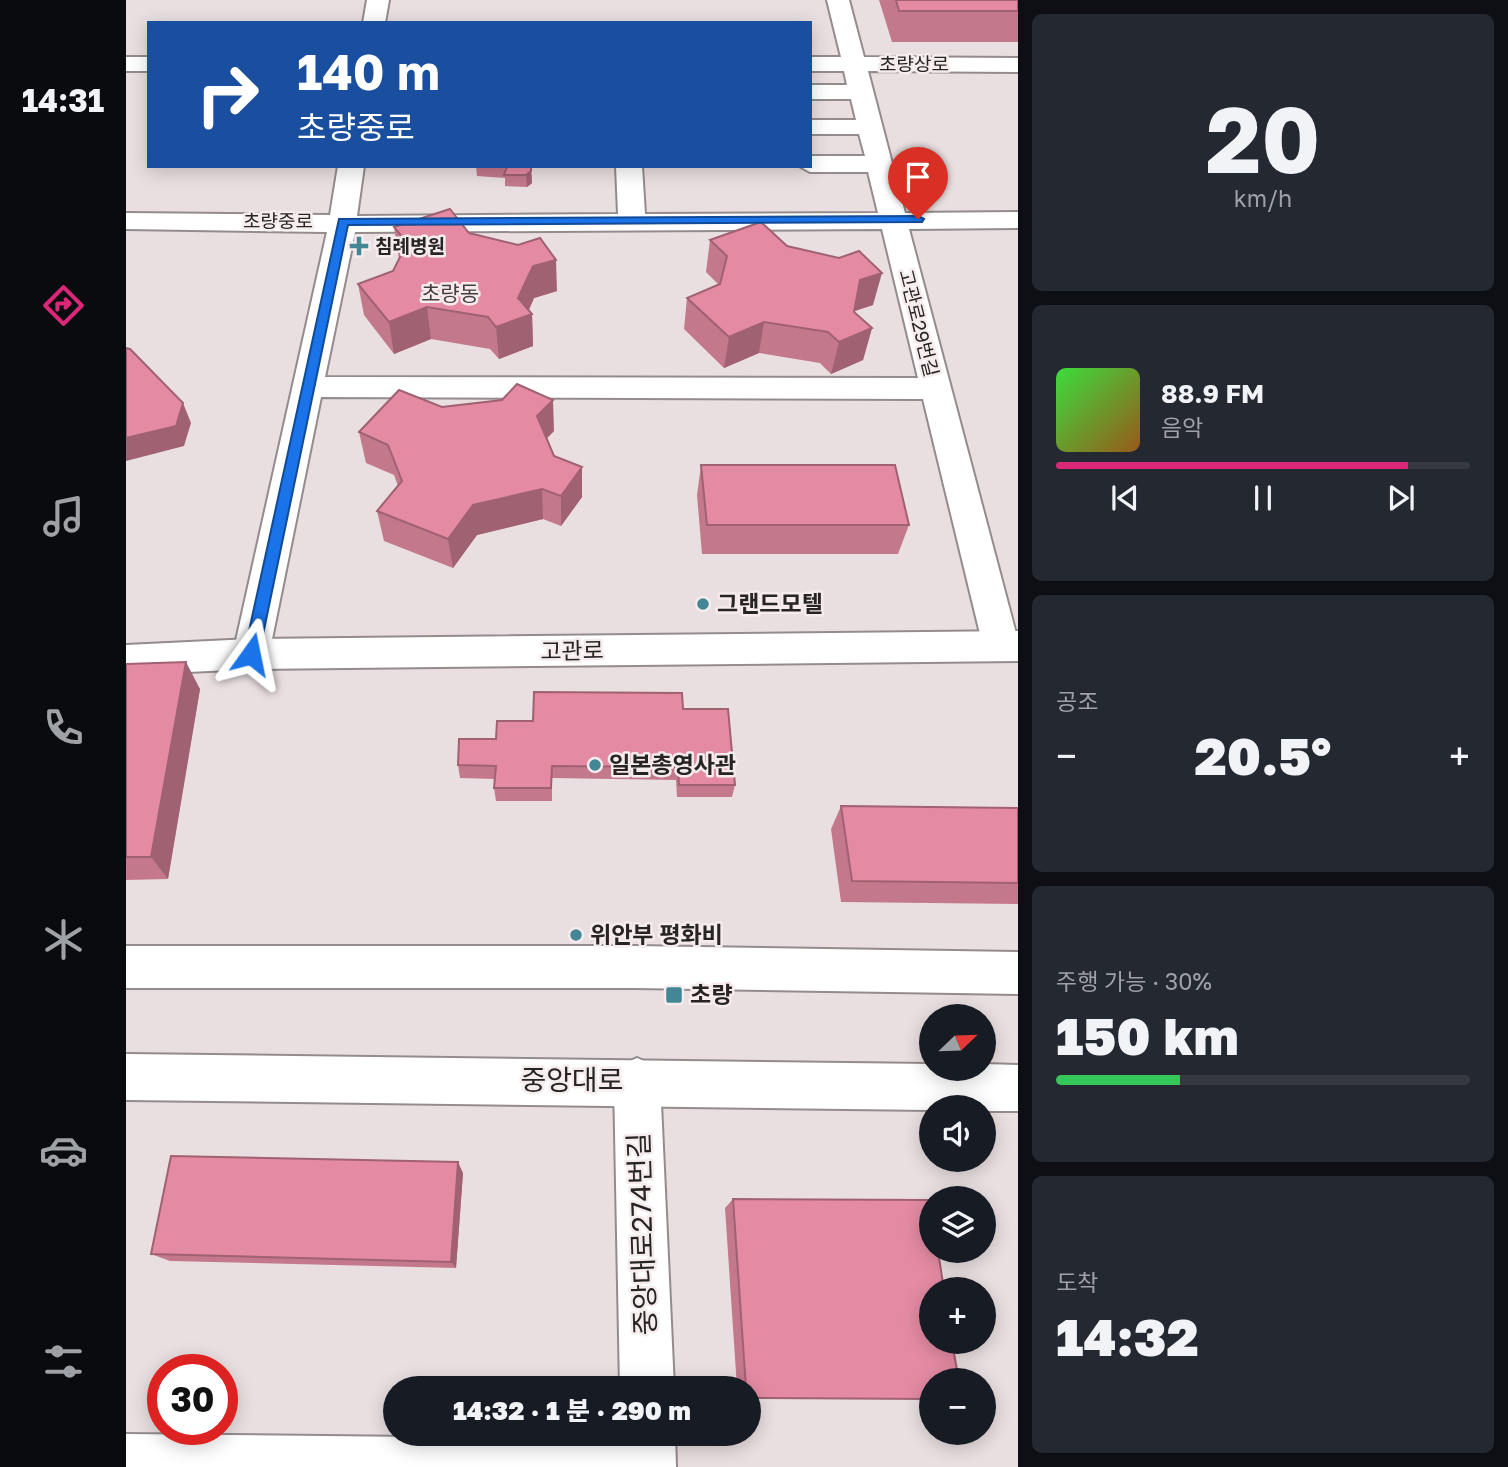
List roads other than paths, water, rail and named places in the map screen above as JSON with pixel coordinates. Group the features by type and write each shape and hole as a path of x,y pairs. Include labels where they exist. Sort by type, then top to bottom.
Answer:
{"street":[{"path":"373,21 378,0"},
{"name":"고관로29번길","path":"838,0 936,389 1010,646"},
{"path":"126,64 147,64"},
{"name":"초량상로","path":"812,64 1018,65"},
{"path":"812,92 861,92"},
{"path":"812,127 870,127"},
{"path":"812,164 879,164"},
{"path":"251,654 343,222 351,168"},
{"path":"629,168 632,221"},
{"name":"초량중로","path":"126,221 1018,220"},
{"path":"308,387 936,389"},
{"name":"고관로","path":"126,660 251,654 1010,646"},
{"path":"126,967 634,967 1018,973"},
{"name":"중앙대로","path":"126,1077 637,1081 1018,1088"},
{"name":"중앙대로274번길","path":"637,1081 647,1376"},
{"path":"648,1446 649,1467"},
{"path":"126,1461 636,1467"}],"place":[{"name":"침례병원","path":"359,246"},
{"name":"그랜드모텔","path":"703,604"},
{"name":"일본총영사관","path":"595,765"},
{"name":"위안부 평화비","path":"576,935"},
{"name":"초량","path":"674,995"}],"district":[{"name":"초량동","path":"450,294"}]}
